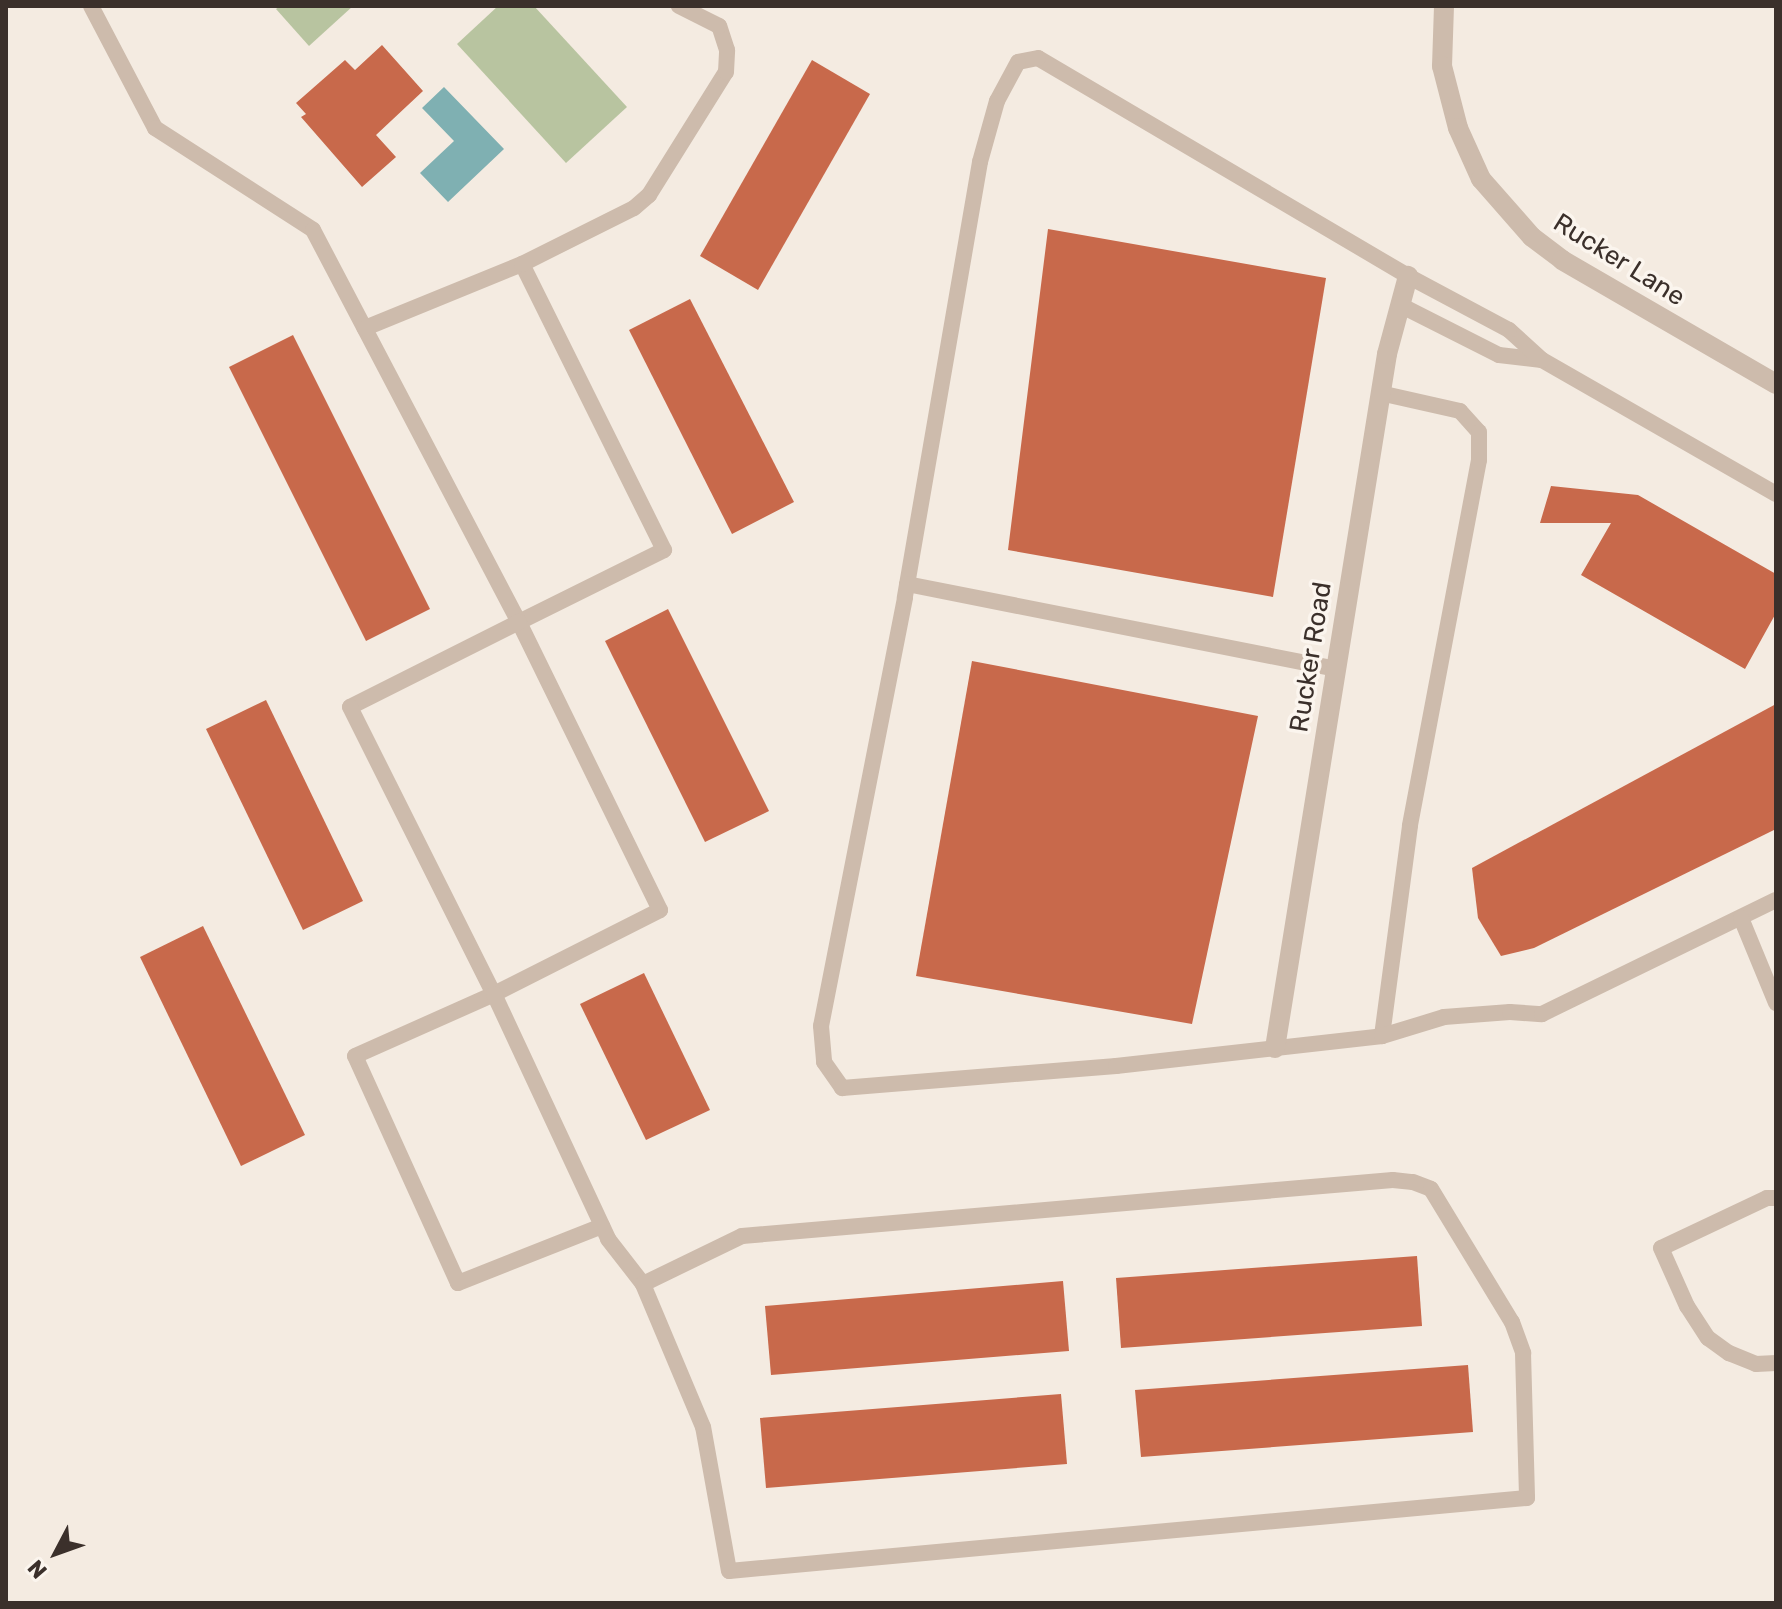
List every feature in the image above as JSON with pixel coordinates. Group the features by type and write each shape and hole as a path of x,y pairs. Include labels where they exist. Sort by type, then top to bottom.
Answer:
{"street":[{"name":"Rucker Lane","path":"1444,6 1442,66 1458,128 1481,179 1532,237 1562,260 1776,384"},
{"name":"Rucker Road","path":"1275,1048 1380,393 1408,276"}],"lane":[{"path":"91,6 155,128 313,230 519,622 660,910 494,994 355,1056 458,1283 602,1226"},
{"path":"365,328 522,264 634,208 649,195 726,72 727,50 719,26 679,6"},
{"path":"1776,494 1542,360 1509,330 1408,276 1038,58 1018,62 997,101 980,162 907,584 821,1026 824,1062 842,1088 1116,1066 1382,1036 1444,1017 1510,1012 1542,1014 1776,900"},
{"path":"522,264 664,550 350,707 494,994 602,1226 643,1284 703,1427 729,1571 1527,1498 1523,1353 1512,1322 1431,1189 1413,1182 1393,1180 742,1236 643,1284"},
{"path":"1400,305 1499,355 1542,360"},
{"path":"1380,393 1460,411 1479,432 1479,460 1410,826 1382,1036"},
{"path":"907,584 1335,669"},
{"path":"1741,918 1776,1003"},
{"path":"1776,1198 1767,1198 1661,1248 1687,1306 1708,1338 1729,1353 1756,1364 1776,1363"}],"green space":[{"path":"280,6 353,6 309,46 276,9"},
{"path":"498,6 534,6 627,107 566,163 457,44"}],"water":[{"path":"444,87 504,149 448,202 420,173 454,141 422,108"}],"building":[{"path":"382,45 423,91 376,135 396,157 362,187 301,117 306,114 296,103 345,60 355,70"},
{"path":"812,60 870,94 758,290 700,256"},
{"path":"1048,229 1326,278 1273,597 1008,550"},
{"path":"690,299 794,502 732,534 629,330"},
{"path":"293,335 430,609 366,641 229,367"},
{"path":"1551,486 1638,495 1776,574 1776,613 1745,669 1581,575 1611,523 1540,523"},
{"path":"668,609 769,811 705,842 605,641"},
{"path":"972,661 1258,716 1192,1024 916,976"},
{"path":"266,700 363,901 303,930 206,729"},
{"path":"1776,704 1776,829 1534,948 1501,956 1478,918 1472,868"},
{"path":"203,926 305,1135 241,1166 140,957"},
{"path":"644,973 710,1110 646,1140 580,1004"},
{"path":"1417,1256 1422,1326 1121,1348 1116,1278"},
{"path":"1063,1281 1069,1351 771,1375 765,1306"},
{"path":"1468,1365 1473,1432 1141,1457 1135,1390"},
{"path":"1061,1394 1067,1464 766,1488 760,1418"}]}
